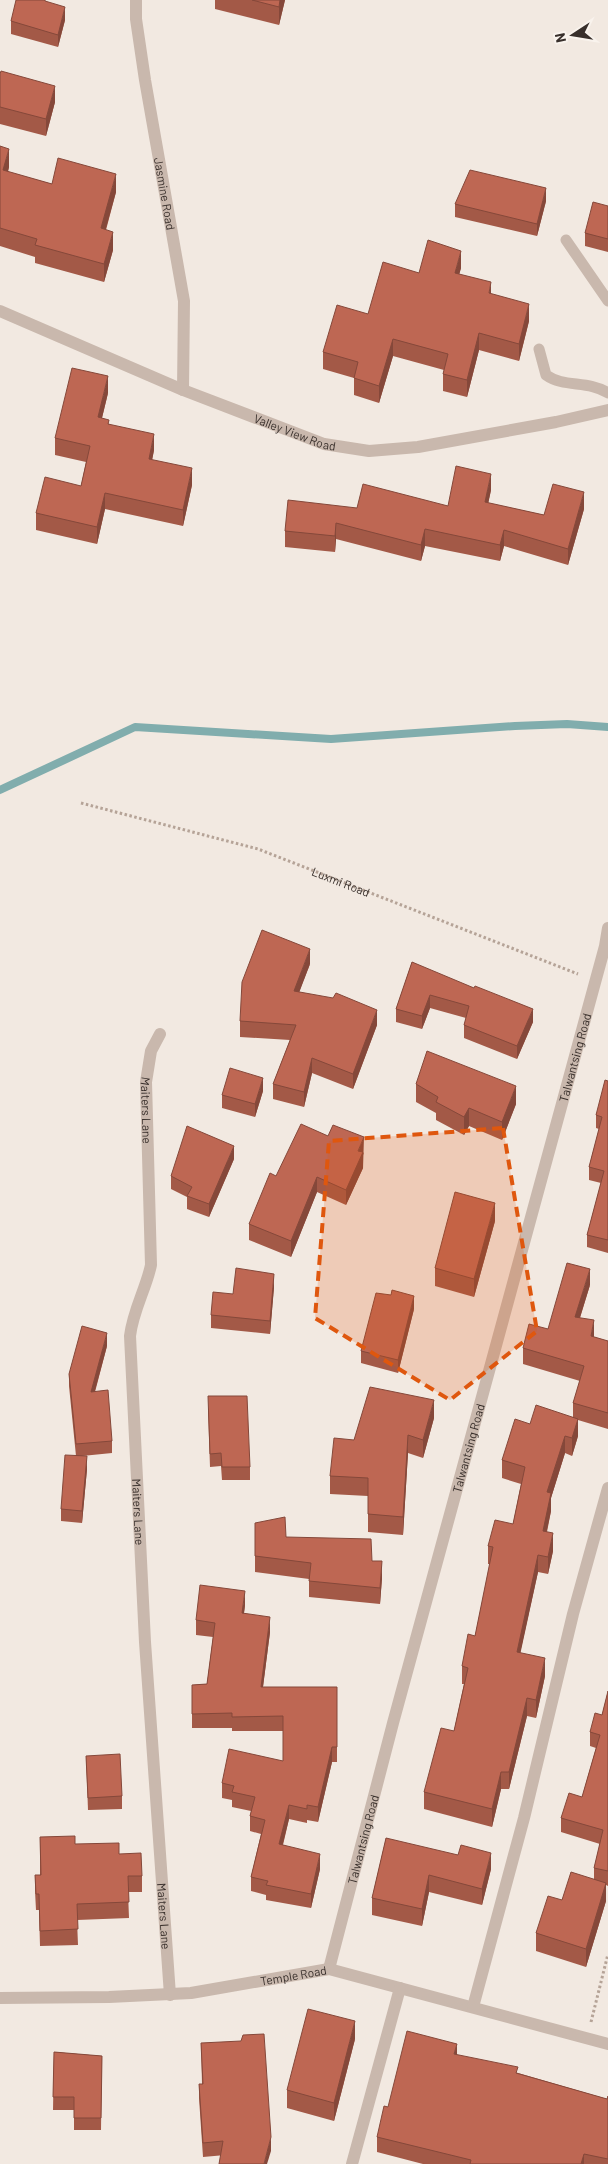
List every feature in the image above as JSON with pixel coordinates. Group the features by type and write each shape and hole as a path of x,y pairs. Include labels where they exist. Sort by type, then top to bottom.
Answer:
{"street":[{"name":"Jasmine Road","path":"136,0 136,19 144,80 184,301 183,390"},
{"name":"Valley View Road","path":"0,311 183,390 324,444 369,451 418,447 556,422 608,410"},
{"name":"Talwantsing Road","path":"329,1969 393,1723 606,946 608,928"},
{"name":"Maiters Lane","path":"160,1034 151,1050 146,1082 151,1264 149,1278 133,1315 130,1336 145,1642 170,1995"},
{"path":"473,2007 524,1818 573,1614 608,1488"},
{"name":"Temple Road","path":"0,1998 170,1995 329,1969 608,2044"},
{"path":"352,2164 400,1988"}],"lane":[{"path":"566,240 608,301"},
{"path":"540,350 546,374 554,380 586,384 608,393"}],"path":[{"name":"Luxmi Road","path":"81,803 258,849 595,981"},
{"path":"587,2037 608,1954"}],"highlighted area":[{"path":"503,1128 537,1331 450,1400 315,1318 329,1141"}],"building":[{"path":"16,0 45,0 65,7 58,35 11,21"},
{"path":"252,0 280,0 279,7"},
{"path":"1,71 55,86 46,119 0,107"},
{"path":"0,146 9,149 3,170 52,184 58,158 116,174 101,228 113,232 104,264 35,245 37,239 0,228"},
{"path":"470,170 546,188 537,224 455,204"},
{"path":"593,202 608,206 608,239 585,233"},
{"path":"428,240 461,251 455,273 491,282 489,293 529,304 519,344 479,333 467,380 443,374 448,354 393,339 379,386 354,378 358,362 323,352 337,305 368,314 383,262 419,273"},
{"path":"72,368 108,376 98,417 109,420 108,424 154,434 149,459 192,468 183,510 105,493 97,527 36,513 45,477 81,486 90,446 55,438"},
{"path":"456,466 491,474 485,502 544,515 553,484 584,492 568,549 504,530 500,545 425,529 421,545 336,523 335,536 285,531 288,500 357,508 363,484 448,506"},
{"path":"262,930 310,949 294,991 333,998 336,993 377,1010 353,1074 312,1058 304,1092 273,1084 296,1025 240,1021 242,982"},
{"path":"412,962 474,988 475,986 533,1009 517,1046 464,1025 469,1006 430,995 422,1016 396,1009"},
{"path":"427,1051 516,1086 502,1122 469,1108 464,1117 436,1102 438,1097 416,1084"},
{"path":"230,1068 263,1078 255,1104 222,1095"},
{"path":"605,1080 608,1081 608,1240 587,1235 604,1171 589,1167 602,1117 596,1115"},
{"path":"301,1124 328,1136 333,1125 364,1137 358,1151 363,1152 346,1190 317,1177 291,1241 249,1224 270,1173 276,1176"},
{"path":"187,1126 234,1146 209,1204 187,1196 192,1187 171,1176"},
{"path":"455,1192 495,1203 474,1279 435,1268"},
{"path":"567,1263 590,1269 575,1317 594,1320 591,1336 608,1341 608,1413 573,1403 584,1366 523,1348 529,1324 548,1329"},
{"path":"236,1268 274,1274 270,1321 211,1315 213,1292 233,1294"},
{"path":"392,1290 414,1296 398,1360 361,1351 376,1293 391,1295"},
{"path":"82,1326 107,1333 91,1392 108,1390 112,1441 76,1444 69,1374"},
{"path":"370,1387 434,1400 423,1440 408,1435 403,1517 368,1514 368,1478 330,1476 334,1438 354,1440"},
{"path":"208,1396 247,1396 250,1467 222,1467 221,1453 210,1454"},
{"path":"536,1405 578,1419 572,1438 565,1436 547,1492 551,1493 543,1531 553,1533 548,1557 538,1555 517,1652 545,1658 536,1700 527,1698 509,1772 501,1772 492,1809 424,1792 441,1728 454,1731 468,1668 462,1666 468,1634 475,1636 493,1547 488,1546 495,1520 513,1524 525,1467 502,1460 515,1419 530,1424"},
{"path":"65,1455 87,1456 82,1511 61,1509"},
{"path":"285,1517 286,1537 371,1539 372,1561 382,1561 380,1588 309,1581 311,1563 255,1556 255,1523"},
{"path":"200,1585 245,1591 242,1613 270,1617 261,1687 337,1687 337,1747 332,1747 318,1807 307,1805 307,1809 289,1805 279,1844 320,1854 311,1894 266,1885 268,1881 251,1877 265,1820 250,1816 255,1797 232,1792 234,1786 222,1783 229,1749 283,1761 283,1716 232,1717 232,1713 192,1714 192,1685 207,1684 215,1623 196,1620"},
{"path":"608,1691 608,1871 594,1868 603,1830 561,1818 569,1793 582,1797 600,1735 590,1732 595,1713 602,1715"},
{"path":"120,1754 122,1796 88,1798 86,1756"},
{"path":"75,1836 75,1844 119,1843 119,1854 141,1853 142,1876 128,1876 129,1902 77,1904 78,1929 40,1931 39,1894 36,1894 35,1875 41,1875 40,1837"},
{"path":"386,1838 458,1855 461,1845 491,1853 482,1889 429,1875 422,1909 372,1898"},
{"path":"571,1872 606,1883 586,1949 536,1933 548,1896 562,1900"},
{"path":"308,2009 355,2021 334,2103 287,2090"},
{"path":"407,2031 457,2044 454,2054 518,2067 516,2073 607,2099 608,2096 608,2159 584,2154 581,2164 470,2164 471,2160 377,2137 384,2106 388,2107"},
{"path":"264,2034 271,2137 264,2164 219,2164 223,2141 203,2143 199,2084 203,2084 201,2043 241,2041 243,2035"},
{"path":"54,2052 102,2056 101,2118 74,2118 74,2097 53,2097"}],"waterway":[{"path":"0,790 135,727 331,739 515,726 567,724 608,727"}]}
